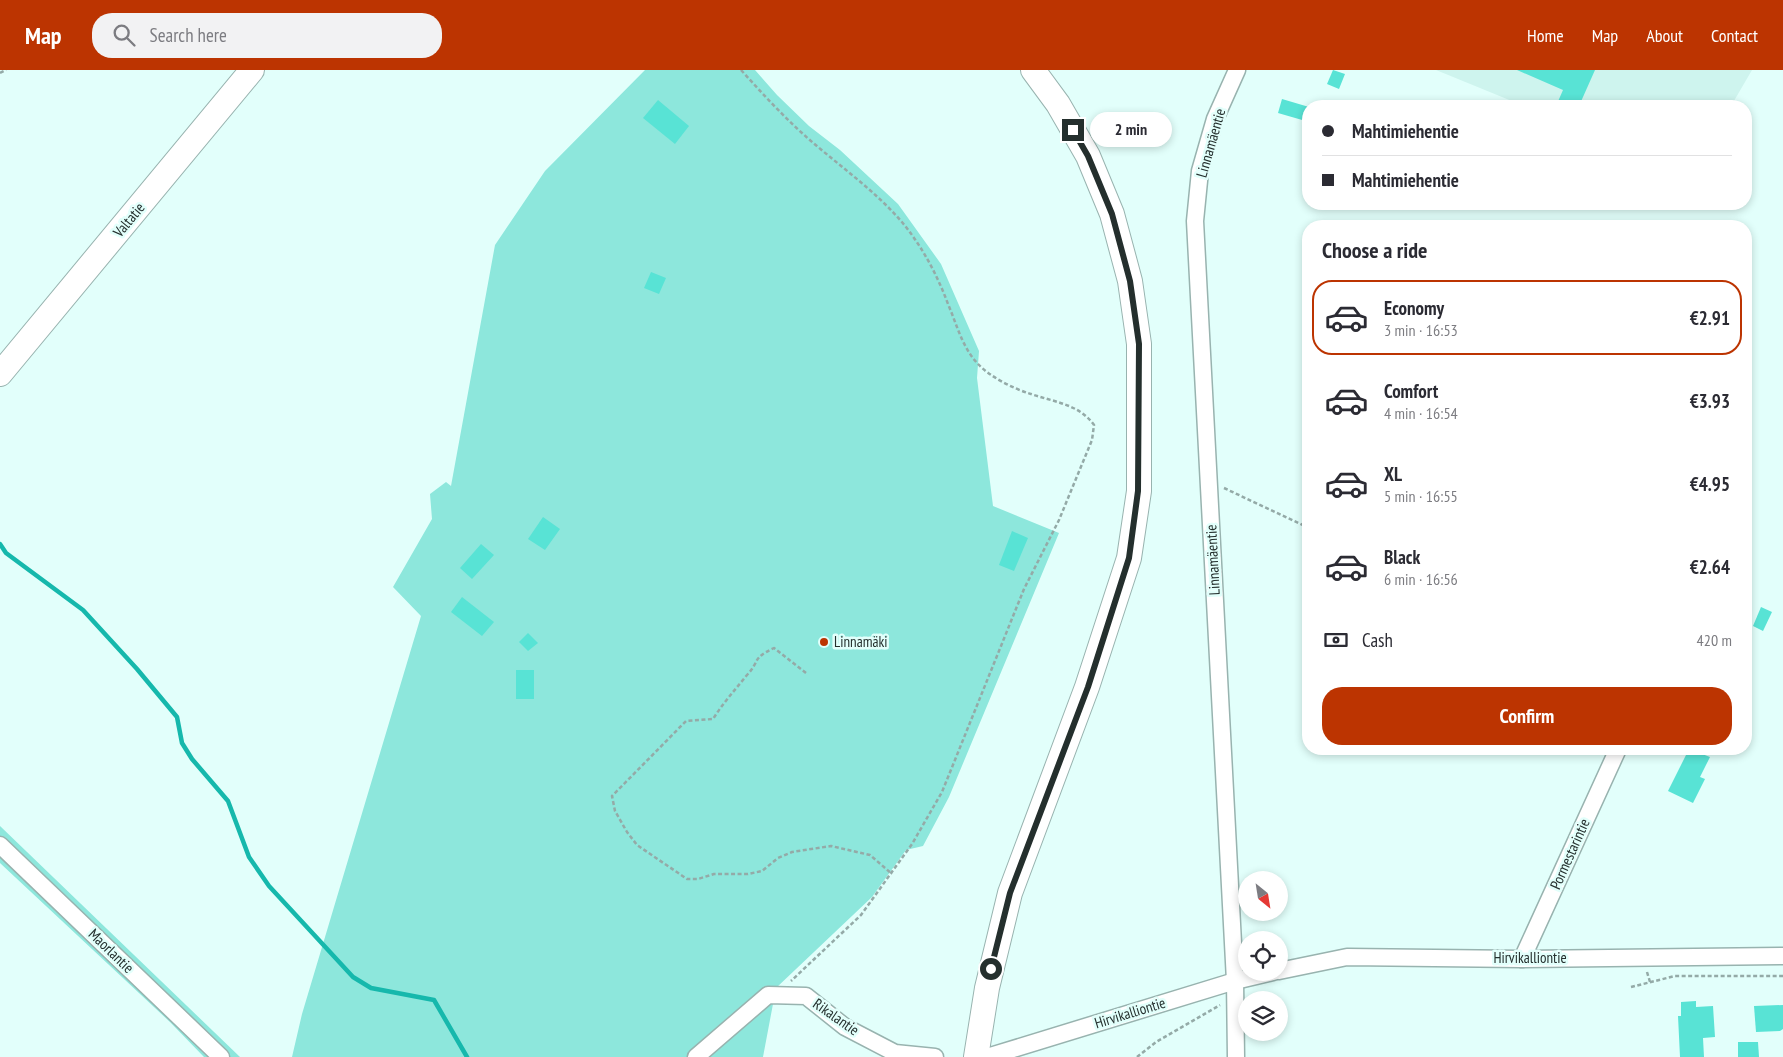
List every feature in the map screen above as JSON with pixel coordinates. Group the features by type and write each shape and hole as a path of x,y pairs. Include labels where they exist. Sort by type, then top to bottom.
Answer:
{"main road":[{"name":"Valtatie","path":"2,372 252,70"},
{"path":"976,1057 987,988 1010,893 1088,687 1129,558 1138,491 1139,344 1130,281 1112,214 1088,156 1058,104 1033,70"}],"street":[{"name":"Linnamäentie","path":"1236,1057 1235,981 1196,221 1200,171 1214,119 1237,70"},
{"name":"Pormestarintie","path":"1522,959 1615,755"},
{"name":"Maorlantie","path":"0,845 221,1057"},
{"name":"Hirvikalliontie","path":"1288,969 1347,957 1522,959 1783,956"},
{"name":"Hirvikalliontie","path":"987,1057 1238,980"},
{"path":"696,1057 768,995 777,994"},
{"name":"Rikalantie","path":"777,994 806,996 845,1027 895,1053 935,1057"}],"path":[{"path":"0,73 6,70"},
{"path":"741,70 780,113 882,203 906,227 933,271 949,304 956,328 979,365 992,375 1028,394 1074,407 1087,416 1094,425 1092,440 1060,520 1024,589 942,792 912,844 861,916 777,994"},
{"path":"1209,481 1302,525"},
{"path":"806,674 774,648 757,656 748,674 734,688 713,719 686,721 612,796 615,811 637,845 687,879 698,879 714,874 748,874 762,871 778,858 792,852 831,846 870,855 892,874"},
{"path":"1631,987 1675,976 1783,976"},
{"path":"1137,1057 1156,1042 1226,1002 1235,981"}],"shaded area":[{"path":"645,70 755,70 777,95 809,126 840,150 898,204 941,264 979,351 977,378 993,506 1059,533 949,797 923,846 906,850 872,897 776,988 763,1057 292,1057 302,1014 421,616 393,587 432,519 430,494 446,482 451,486 495,245 545,171"},
{"path":"1436,70 1752,70 1734,100 1509,100"},
{"path":"0,826 240,1057 204,1057 170,1022 0,863"}],"building":[{"path":"1333,70 1345,74 1339,89 1327,84"},
{"path":"1517,70 1595,70 1582,100 1559,100 1563,90"},
{"path":"1282,99 1302,105 1302,120 1278,113"},
{"path":"658,100 689,126 675,144 643,118"},
{"path":"651,272 666,278 659,294 644,288"},
{"path":"543,517 560,529 545,550 528,539"},
{"path":"1012,531 1028,538 1014,571 999,565"},
{"path":"481,544 494,555 472,579 460,568"},
{"path":"462,597 494,622 482,636 451,612"},
{"path":"1761,607 1772,612 1763,631 1753,626"},
{"path":"528,633 538,643 528,651 519,642"},
{"path":"516,670 534,670 534,699 516,699"},
{"path":"1686,755 1705,755 1710,757 1700,777 1705,779 1693,803 1668,791"},
{"path":"1696,1001 1696,1007 1713,1006 1715,1037 1703,1038 1704,1057 1680,1057 1678,1016 1681,1016 1681,1002"},
{"path":"1783,1005 1783,1029 1780,1031 1756,1032 1754,1006"},
{"path":"1738,1042 1758,1042 1759,1057 1738,1057"}],"waterway":[{"path":"0,544 6,553 83,610 137,669 177,717 182,743 192,759 228,801 249,857 269,886 353,977 371,988 434,1000 467,1057"}],"place":[{"name":"Linnamäki","path":"824,642"}],"route":[{"path":"991,969 1010,893 1088,687 1129,558 1138,491 1139,344 1130,281 1112,214 1088,156 1073,130"}]}
